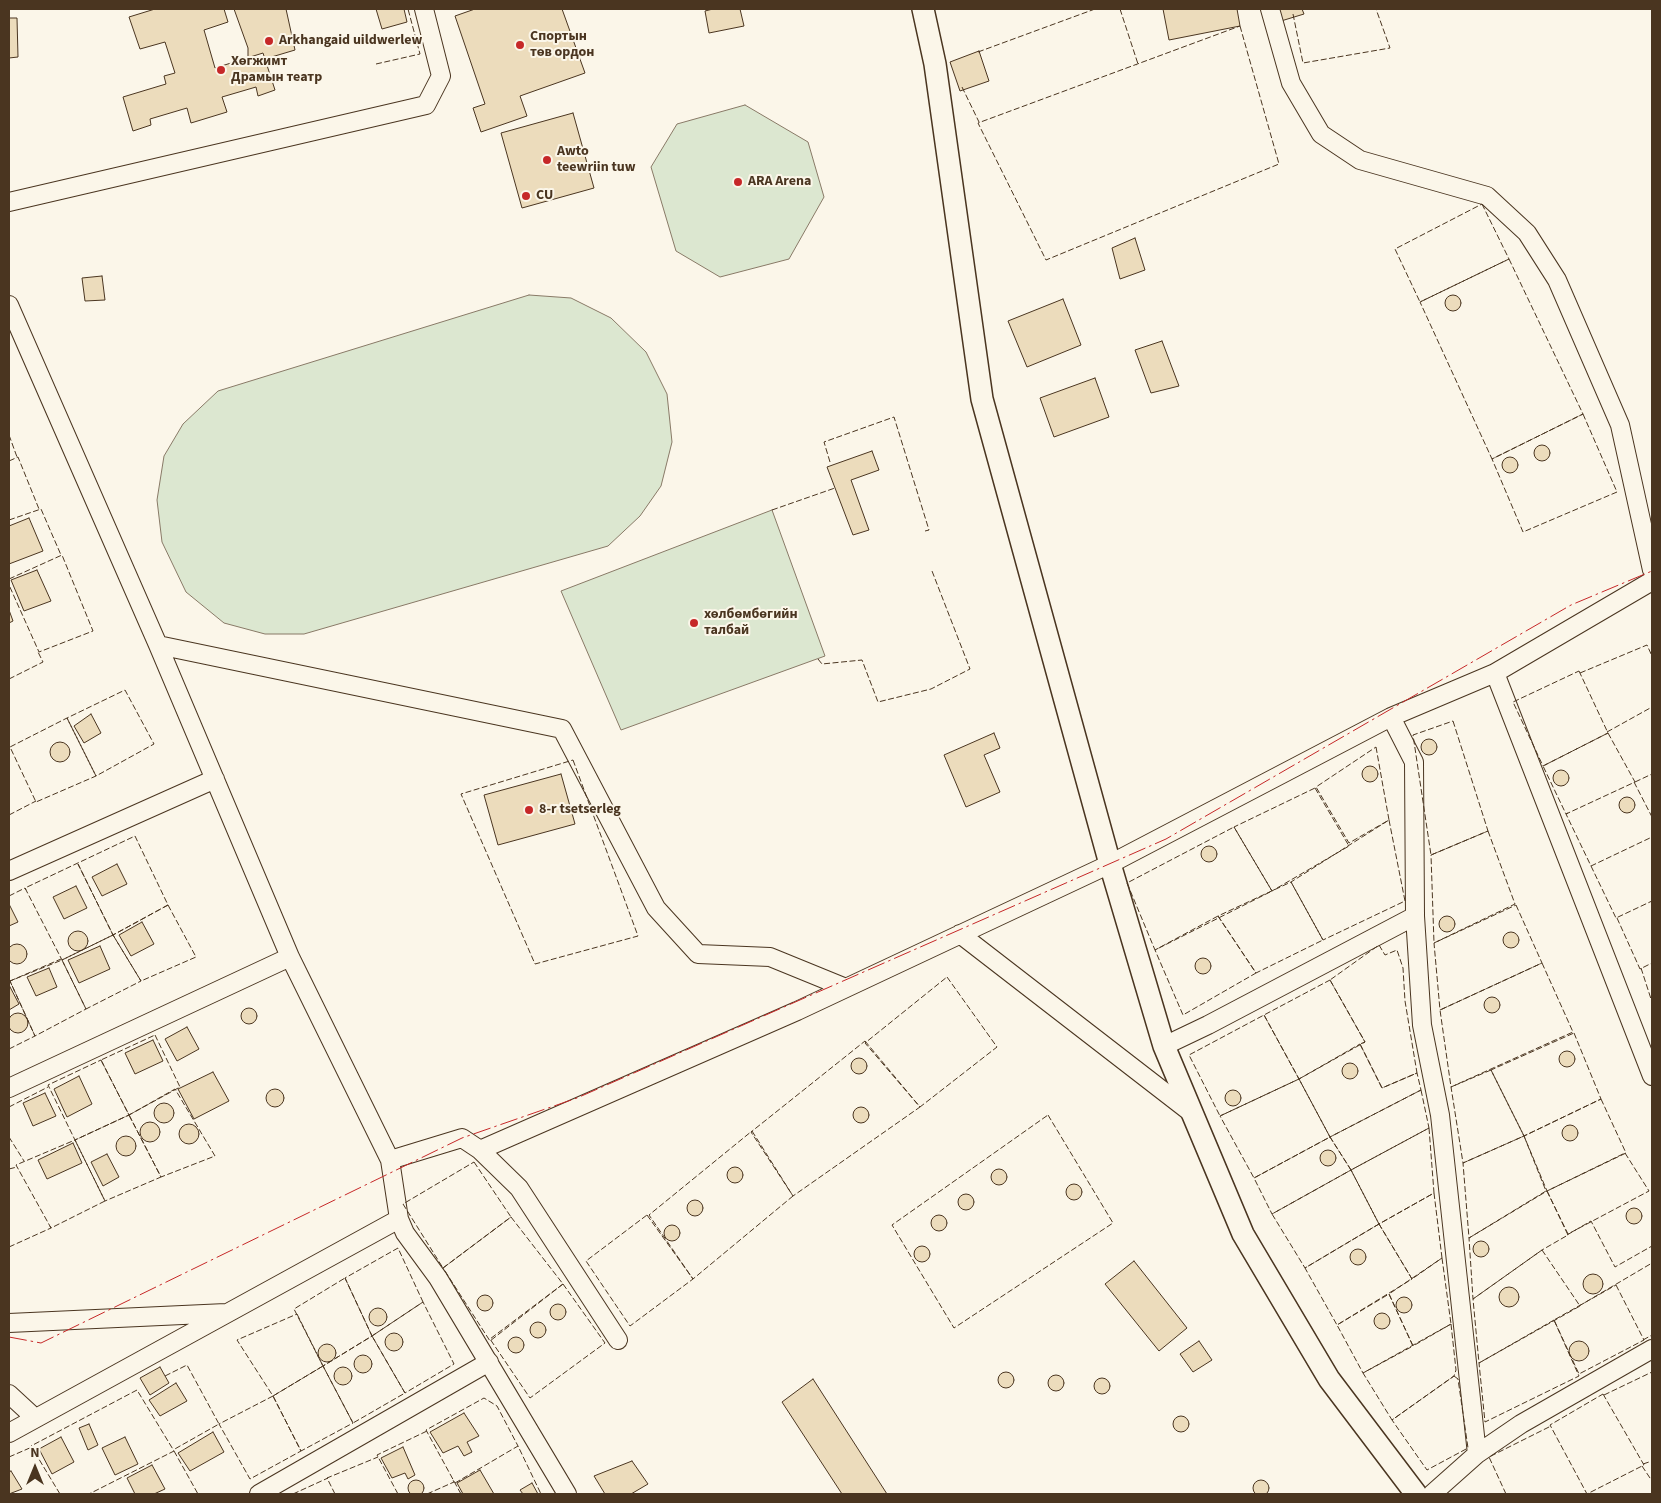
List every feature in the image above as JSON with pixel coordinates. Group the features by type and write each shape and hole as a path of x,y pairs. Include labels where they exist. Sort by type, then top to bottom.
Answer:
{"street":[{"path":"9,202 426,104 441,76 424,9"},
{"path":"917,9 925,19 935,64 982,399 1110,864 1164,1046 1189,1111 1248,1242 1329,1379 1416,1494"},
{"path":"1270,9 1291,83 1321,134 1360,160 1487,196 1526,233 1557,280 1620,425 1652,570"},
{"path":"9,305 158,645 290,957 390,1160 399,1219 405,1233 438,1278 567,1494"},
{"path":"480,1150 846,988 1110,864 1391,717 1495,673 1652,582"},
{"path":"158,645 562,729 656,908 698,954 770,957 846,988"},
{"path":"1495,673 1652,1076"},
{"path":"1391,717 1414,762 1415,916 1422,1024 1440,1115 1477,1454"},
{"path":"9,871 215,779"},
{"path":"1164,1046 1208,1025 1415,916"},
{"path":"960,934 1189,1111"},
{"path":"9,1088 290,957"},
{"path":"390,1160 462,1138 480,1150 519,1188 618,1340"},
{"path":"9,1433 399,1219"},
{"path":"9,1323 231,1312"},
{"path":"1432,1494 1477,1454 1521,1424 1652,1349"},
{"path":"259,1494 489,1362"},
{"path":"9,1394 35,1418"}],"green space":[{"name":"ARA Arena","path":"745,105 808,142 824,197 789,259 720,277 676,251 651,167 677,124"},
{"path":"529,295 571,298 611,318 646,352 667,394 672,442 661,486 640,516 608,546 304,634 265,634 224,623 186,592 162,542 157,500 164,456 183,424 218,391"},
{"name":"хөлбөмбөгийн талбай","path":"772,510 825,656 621,730 561,591"}],"building":[{"name":"Хөгжимт Драмын театр","path":"155,9 224,9 228,22 204,30 215,68 263,53 275,90 258,96 256,87 222,97 227,112 191,123 187,108 150,119 151,125 133,131 123,97 166,84 164,76 175,73 165,42 140,49 129,17"},
{"name":"Arkhangaid uildwerlew","path":"234,9 286,9 295,50 248,64 248,48"},
{"path":"376,9 404,9 407,22 382,29"},
{"name":"Спортын төв ордон","path":"475,9 562,9 585,73 520,96 527,116 481,132 473,108 485,104 455,16"},
{"path":"713,9 740,9 744,26 709,33 705,11"},
{"path":"1163,9 1237,9 1240,26 1169,40"},
{"path":"1278,9 1302,9 1304,14 1281,21"},
{"path":"9,18 17,18 18,57 9,58"},
{"path":"979,51 989,81 960,91 950,62"},
{"name":"Awto teewriin tuw","path":"573,113 594,188 522,208 501,133"},
{"path":"1135,238 1145,270 1120,279 1112,248"},
{"path":"102,276 105,300 85,301 82,278"},
{"path":"1450,295 1456,295 1461,300 1459,309 1450,311 1445,306 1445,300"},
{"path":"1063,299 1081,345 1027,367 1008,321"},
{"path":"1162,341 1179,386 1151,393 1135,350"},
{"path":"1095,378 1109,417 1054,437 1040,398"},
{"path":"1539,445 1545,445 1550,450 1548,459 1539,461 1534,456 1534,450"},
{"path":"872,451 879,470 851,480 869,530 853,535 827,467"},
{"path":"1507,457 1513,457 1518,462 1516,471 1507,473 1502,468 1502,462"},
{"path":"29,518 43,551 9,564 9,526"},
{"path":"37,570 51,601 24,611 11,580"},
{"path":"9,610 13,621 9,623"},
{"path":"91,714 101,733 84,743 74,726"},
{"path":"994,733 1000,748 984,755 1000,792 966,807 944,755"},
{"path":"1426,739 1432,739 1437,744 1435,753 1426,755 1421,750 1421,744"},
{"path":"60,742 67,745 70,752 67,759 60,762 53,759 50,752 53,745"},
{"path":"1367,766 1373,766 1378,771 1376,780 1367,782 1362,777 1362,771"},
{"path":"1558,770 1564,770 1569,775 1567,784 1558,786 1553,781 1553,775"},
{"name":"8-r tsetserleg","path":"561,774 575,824 498,845 484,795"},
{"path":"1624,797 1630,797 1635,802 1633,811 1624,813 1619,808 1619,802"},
{"path":"1206,846 1212,846 1217,851 1215,860 1206,862 1201,857 1201,851"},
{"path":"117,864 127,884 102,896 92,877"},
{"path":"76,886 87,908 64,919 53,897"},
{"path":"9,904 18,922 9,926"},
{"path":"1444,916 1450,916 1455,921 1453,930 1444,932 1439,927 1439,921"},
{"path":"142,922 154,944 131,956 119,935"},
{"path":"78,931 85,934 88,941 85,948 78,951 71,948 68,941 71,934"},
{"path":"1508,932 1514,932 1519,937 1517,946 1508,948 1503,943 1503,937"},
{"path":"17,944 24,947 27,954 24,961 17,964 10,961 7,954 10,947"},
{"path":"100,946 110,969 79,983 68,960"},
{"path":"1200,958 1206,958 1211,963 1209,972 1200,974 1195,969 1195,963"},
{"path":"49,968 57,987 36,996 27,977"},
{"path":"9,985 19,1004 9,1010"},
{"path":"1489,997 1495,997 1500,1002 1498,1011 1489,1013 1484,1008 1484,1002"},
{"path":"246,1008 252,1008 257,1013 255,1022 246,1024 241,1019 241,1013"},
{"path":"18,1013 25,1016 28,1023 25,1030 18,1033 11,1030 8,1023 11,1016"},
{"path":"187,1027 199,1049 177,1061 165,1039"},
{"path":"153,1040 163,1061 135,1074 125,1053"},
{"path":"1564,1051 1570,1051 1575,1056 1573,1065 1564,1067 1559,1062 1559,1056"},
{"path":"856,1058 862,1058 867,1063 865,1072 856,1074 851,1069 851,1063"},
{"path":"1347,1063 1353,1063 1358,1068 1356,1077 1347,1079 1342,1074 1342,1068"},
{"path":"213,1072 229,1101 194,1119 178,1089"},
{"path":"79,1076 92,1104 67,1117 54,1089"},
{"path":"275,1089 281,1092 284,1098 281,1104 275,1107 269,1104 266,1098 269,1092"},
{"path":"1230,1090 1236,1090 1241,1095 1239,1104 1230,1106 1225,1101 1225,1095"},
{"path":"45,1093 56,1116 33,1126 23,1103"},
{"path":"164,1103 171,1106 174,1113 171,1120 164,1123 157,1120 154,1113 157,1106"},
{"path":"858,1107 864,1107 869,1112 867,1121 858,1123 853,1118 853,1112"},
{"path":"150,1122 157,1125 160,1132 157,1139 150,1142 143,1139 140,1132 143,1125"},
{"path":"189,1124 196,1127 199,1134 196,1141 189,1144 182,1141 179,1134 182,1127"},
{"path":"1567,1125 1573,1125 1578,1130 1576,1139 1567,1141 1562,1136 1562,1130"},
{"path":"126,1136 133,1139 136,1146 133,1153 126,1156 119,1153 116,1146 119,1139"},
{"path":"73,1143 82,1163 47,1179 38,1160"},
{"path":"1325,1150 1331,1150 1336,1155 1334,1164 1325,1166 1320,1161 1320,1155"},
{"path":"107,1154 119,1177 103,1186 91,1162"},
{"path":"732,1167 738,1167 743,1172 741,1181 732,1183 727,1178 727,1172"},
{"path":"996,1169 1002,1169 1007,1174 1005,1183 996,1185 991,1180 991,1174"},
{"path":"1071,1184 1077,1184 1082,1189 1080,1198 1071,1200 1066,1195 1066,1189"},
{"path":"963,1194 969,1194 974,1199 972,1208 963,1210 958,1205 958,1199"},
{"path":"692,1200 698,1200 703,1205 701,1214 692,1216 687,1211 687,1205"},
{"path":"1631,1208 1637,1208 1642,1213 1640,1222 1631,1224 1626,1219 1626,1213"},
{"path":"936,1215 942,1215 947,1220 945,1229 936,1231 931,1226 931,1220"},
{"path":"669,1225 675,1225 680,1230 678,1239 669,1241 664,1236 664,1230"},
{"path":"1478,1241 1484,1241 1489,1246 1487,1255 1478,1257 1473,1252 1473,1246"},
{"path":"919,1246 925,1246 930,1251 928,1260 919,1262 914,1257 914,1251"},
{"path":"1355,1249 1361,1249 1366,1254 1364,1263 1355,1265 1350,1260 1350,1254"},
{"path":"1134,1261 1187,1328 1159,1351 1105,1284"},
{"path":"1589,1274 1597,1274 1603,1280 1603,1288 1597,1294 1589,1294 1583,1288 1583,1280"},
{"path":"1505,1287 1513,1287 1519,1293 1519,1301 1513,1307 1505,1307 1499,1301 1499,1293"},
{"path":"482,1295 488,1295 493,1300 491,1309 482,1311 477,1306 477,1300"},
{"path":"1401,1297 1407,1297 1412,1302 1410,1311 1401,1313 1396,1308 1396,1302"},
{"path":"555,1304 561,1304 566,1309 564,1318 555,1320 550,1315 550,1309"},
{"path":"378,1308 384,1311 387,1317 384,1323 378,1326 372,1323 369,1317 372,1311"},
{"path":"1379,1313 1385,1313 1390,1318 1388,1327 1379,1329 1374,1324 1374,1318"},
{"path":"535,1322 541,1322 546,1327 544,1336 535,1338 530,1333 530,1327"},
{"path":"394,1333 400,1336 403,1342 400,1348 394,1351 388,1348 385,1342 388,1336"},
{"path":"513,1337 519,1337 524,1342 522,1351 513,1353 508,1348 508,1342"},
{"path":"1199,1341 1212,1360 1193,1372 1180,1354"},
{"path":"1575,1341 1583,1341 1589,1347 1589,1355 1583,1361 1575,1361 1569,1355 1569,1347"},
{"path":"327,1344 333,1347 336,1353 333,1359 327,1362 321,1359 318,1353 321,1347"},
{"path":"363,1355 369,1358 372,1364 369,1370 363,1373 357,1370 354,1364 357,1358"},
{"path":"160,1367 169,1383 150,1395 140,1378"},
{"path":"343,1367 349,1370 352,1376 349,1382 343,1385 337,1382 334,1376 337,1370"},
{"path":"1003,1372 1009,1372 1014,1377 1012,1386 1003,1388 998,1383 998,1377"},
{"path":"1053,1375 1059,1375 1064,1380 1062,1389 1053,1391 1048,1386 1048,1380"},
{"path":"1099,1378 1105,1378 1110,1383 1108,1392 1099,1394 1094,1389 1094,1383"},
{"path":"813,1379 887,1494 842,1494 782,1402"},
{"path":"176,1383 187,1401 160,1416 149,1400"},
{"path":"464,1413 479,1436 467,1442 472,1452 464,1456 458,1446 443,1453 430,1432"},
{"path":"1178,1416 1184,1416 1189,1421 1187,1430 1178,1432 1173,1427 1173,1421"},
{"path":"89,1424 98,1445 88,1450 79,1428"},
{"path":"213,1432 224,1452 190,1471 178,1453"},
{"path":"61,1437 74,1462 52,1474 39,1449"},
{"path":"125,1437 138,1464 115,1475 102,1448"},
{"path":"403,1447 415,1475 408,1479 405,1473 392,1478 381,1458"},
{"path":"632,1461 648,1484 631,1494 605,1494 594,1476"},
{"path":"152,1465 165,1489 154,1494 135,1494 127,1478"},
{"path":"480,1470 494,1494 463,1494 457,1483"},
{"path":"11,1471 22,1489 9,1494 9,1472"},
{"path":"416,1480 424,1488 416,1496 408,1488"},
{"path":"1261,1480 1269,1488 1261,1496 1253,1488"},
{"path":"532,1483 538,1494 523,1494 520,1490"}],"fence":[{"path":"376,64 420,54 408,9"},
{"path":"978,52 1095,9"},
{"path":"1120,9 1138,64 1136,65"},
{"path":"1293,14 1303,63 1390,48 1376,9"},
{"path":"1240,26 1279,164 1046,260 978,123 1240,26"},
{"path":"962,87 979,122"},
{"path":"1482,204 1509,259 1420,302 1395,249 1482,204"},
{"path":"1509,259 1583,414 1492,459 1420,302 1509,259"},
{"path":"1583,414 1617,492 1523,532 1492,459 1583,414"},
{"path":"830,462 824,442 894,417 929,530 925,531"},
{"path":"9,435 17,457"},
{"path":"9,461 18,457 39,509"},
{"path":"772,510 835,488"},
{"path":"9,520 41,509 61,555"},
{"path":"9,579 62,555 93,631 39,652 9,585"},
{"path":"818,659 822,664 862,660 878,702 931,689 970,669 932,571"},
{"path":"1580,673 1647,645 1652,656"},
{"path":"9,679 43,662 38,652"},
{"path":"1579,671 1608,733 1543,766 1513,702 1579,671"},
{"path":"67,718 96,776 36,802 10,747 67,718 125,690 154,744 96,776 67,718"},
{"path":"1607,732 1652,707"},
{"path":"1453,721 1488,831 1431,855 1413,735 1453,721"},
{"path":"1608,733 1635,782 1566,814 1543,766 1608,733"},
{"path":"1376,747 1389,820 1349,843 1316,787 1376,747"},
{"path":"573,760 638,936 535,964 461,794 573,760"},
{"path":"1635,782 1652,774"},
{"path":"1634,782 1652,817"},
{"path":"1315,788 1349,846 1272,891 1234,827 1315,788"},
{"path":"9,815 36,801"},
{"path":"1568,813 1566,814 1591,866 1652,837"},
{"path":"1389,820 1405,901 1323,940 1291,882 1389,820"},
{"path":"1234,827 1272,891 1155,950 1127,883 1234,827"},
{"path":"1488,831 1515,904 1434,943 1431,855 1488,831"},
{"path":"78,864 113,935 62,960 25,888 135,836 168,905 113,935 78,864"},
{"path":"1591,866 1616,918 1652,901"},
{"path":"1291,882 1323,940 1256,973 1218,916 1291,882"},
{"path":"9,896 25,888 26,890"},
{"path":"168,905 196,957 141,981 113,935 168,905"},
{"path":"1516,905 1542,963 1440,1010 1434,943 1516,905"},
{"path":"1218,916 1256,973 1183,1015 1155,950 1218,916"},
{"path":"1617,918 1640,969 1652,963"},
{"path":"113,935 141,981 86,1009 62,960 113,935"},
{"path":"1379,945 1385,955 1397,950 1403,968 1405,1001 1417,1073 1382,1088 1360,1044 1365,1042 1330,980 1379,945"},
{"path":"9,1049 35,1036 9,979 10,981 61,959"},
{"path":"62,960 86,1009 35,1036 10,981 62,960"},
{"path":"1542,963 1573,1032 1451,1087 1440,1010 1542,963"},
{"path":"1641,968 1652,1002"},
{"path":"947,977 997,1047 920,1107 865,1043 947,977"},
{"path":"1330,980 1365,1042 1299,1079 1264,1015 1330,980"},
{"path":"1264,1015 1299,1079 1220,1116 1189,1055 1264,1015"},
{"path":"1574,1033 1601,1099 1524,1136 1491,1070 1574,1033"},
{"path":"155,1035 180,1087 129,1115 101,1060 155,1035"},
{"path":"865,1041 920,1107 793,1196 751,1132 865,1041"},
{"path":"1360,1044 1382,1088 1417,1073 1421,1090 1330,1137 1299,1079 1360,1044"},
{"path":"101,1060 129,1115 75,1140 48,1085 101,1060"},
{"path":"1491,1070 1524,1136 1463,1163 1451,1087 1491,1070"},
{"path":"1299,1079 1330,1137 1254,1178 1220,1116 1299,1079"},
{"path":"9,1107 48,1087"},
{"path":"129,1115 161,1177 105,1201 75,1140 129,1115 175,1089 215,1156 161,1177 129,1115"},
{"path":"1421,1090 1429,1128 1351,1170 1330,1137 1421,1090"},
{"path":"1601,1099 1626,1153 1547,1191 1524,1136 1601,1099"},
{"path":"1048,1115 1113,1223 954,1328 892,1225 1048,1115"},
{"path":"1429,1128 1434,1193 1379,1224 1351,1170 1429,1128"},
{"path":"752,1131 793,1196 693,1279 649,1215 752,1131"},
{"path":"1524,1136 1546,1191 1469,1238 1463,1163 1524,1136"},
{"path":"9,1137 24,1161"},
{"path":"1330,1137 1351,1170 1272,1214 1254,1178 1330,1137"},
{"path":"75,1140 105,1201 51,1228 16,1165 75,1140"},
{"path":"1625,1153 1649,1191 1568,1234 1547,1191 1625,1153"},
{"path":"474,1162 511,1217 443,1268 403,1204 474,1162"},
{"path":"9,1169 17,1167"},
{"path":"1351,1170 1379,1224 1305,1268 1272,1214 1351,1170"},
{"path":"1547,1191 1568,1235 1542,1250 1473,1299 1469,1238 1547,1191"},
{"path":"1434,1193 1442,1258 1412,1279 1379,1224 1434,1193"},
{"path":"647,1215 693,1279 630,1326 586,1261 647,1215"},
{"path":"511,1217 563,1284 490,1341 443,1268 511,1217"},
{"path":"1567,1235 1591,1221 1615,1267 1652,1246"},
{"path":"1379,1224 1412,1279 1337,1325 1305,1268 1379,1224"},
{"path":"9,1247 51,1228 50,1226"},
{"path":"372,1336 405,1393 353,1423 323,1366 372,1336 423,1302 454,1364 405,1393 372,1336 345,1278 398,1248 423,1302 372,1336"},
{"path":"1542,1250 1580,1306 1479,1363 1473,1299 1542,1250"},
{"path":"1442,1258 1451,1324 1413,1346 1389,1294 1442,1258"},
{"path":"1579,1306 1652,1263"},
{"path":"345,1278 372,1336 323,1366 294,1309 345,1278"},
{"path":"563,1284 605,1343 530,1398 490,1339 563,1284"},
{"path":"1616,1285 1644,1340 1579,1374 1554,1320 1616,1285"},
{"path":"1389,1294 1413,1346 1363,1373 1337,1325 1389,1294"},
{"path":"297,1314 323,1366 273,1396 237,1340 297,1314"},
{"path":"1554,1320 1579,1376 1485,1422 1479,1363 1554,1320"},
{"path":"1451,1324 1456,1370 1454,1376 1392,1420 1363,1373 1451,1324"},
{"path":"1643,1340 1652,1335"},
{"path":"165,1376 187,1365 219,1424 173,1450"},
{"path":"323,1366 353,1423 301,1451 273,1396 323,1366"},
{"path":"1604,1395 1652,1372"},
{"path":"1454,1376 1458,1379 1468,1448 1427,1470 1392,1420 1454,1376"},
{"path":"60,1494 31,1446 137,1390 174,1451 89,1494"},
{"path":"1603,1394 1644,1465 1587,1494 1550,1425 1603,1394"},
{"path":"273,1396 301,1451 250,1479 219,1424 273,1396"},
{"path":"461,1494 426,1430 484,1398 497,1406 518,1446"},
{"path":"1506,1494 1489,1457 1551,1426"},
{"path":"398,1494 377,1455 427,1431"},
{"path":"455,1483 518,1446 541,1494"},
{"path":"9,1457 32,1447"},
{"path":"174,1451 198,1494"},
{"path":"335,1494 327,1478 378,1457"},
{"path":"1643,1464 1652,1461"},
{"path":"1642,1466 1652,1481"},
{"path":"293,1494 328,1478"},
{"path":"427,1494 454,1482 453,1480"}],"power":[{"path":"9,1337 41,1343 462,1138 577,1098 1166,839 1571,605 1652,571"}],"place":[{"name":"Arkhangaid uildwerlew","path":"269,41"},
{"name":"Спортын төв ордон","path":"520,45"},
{"name":"Хөгжимт Драмын театр","path":"221,70"},
{"name":"Awto teewriin tuw","path":"547,160"},
{"name":"ARA Arena","path":"738,182"},
{"name":"CU","path":"526,196"},
{"name":"хөлбөмбөгийн талбай","path":"694,623"},
{"name":"8-r tsetserleg","path":"529,810"}]}
